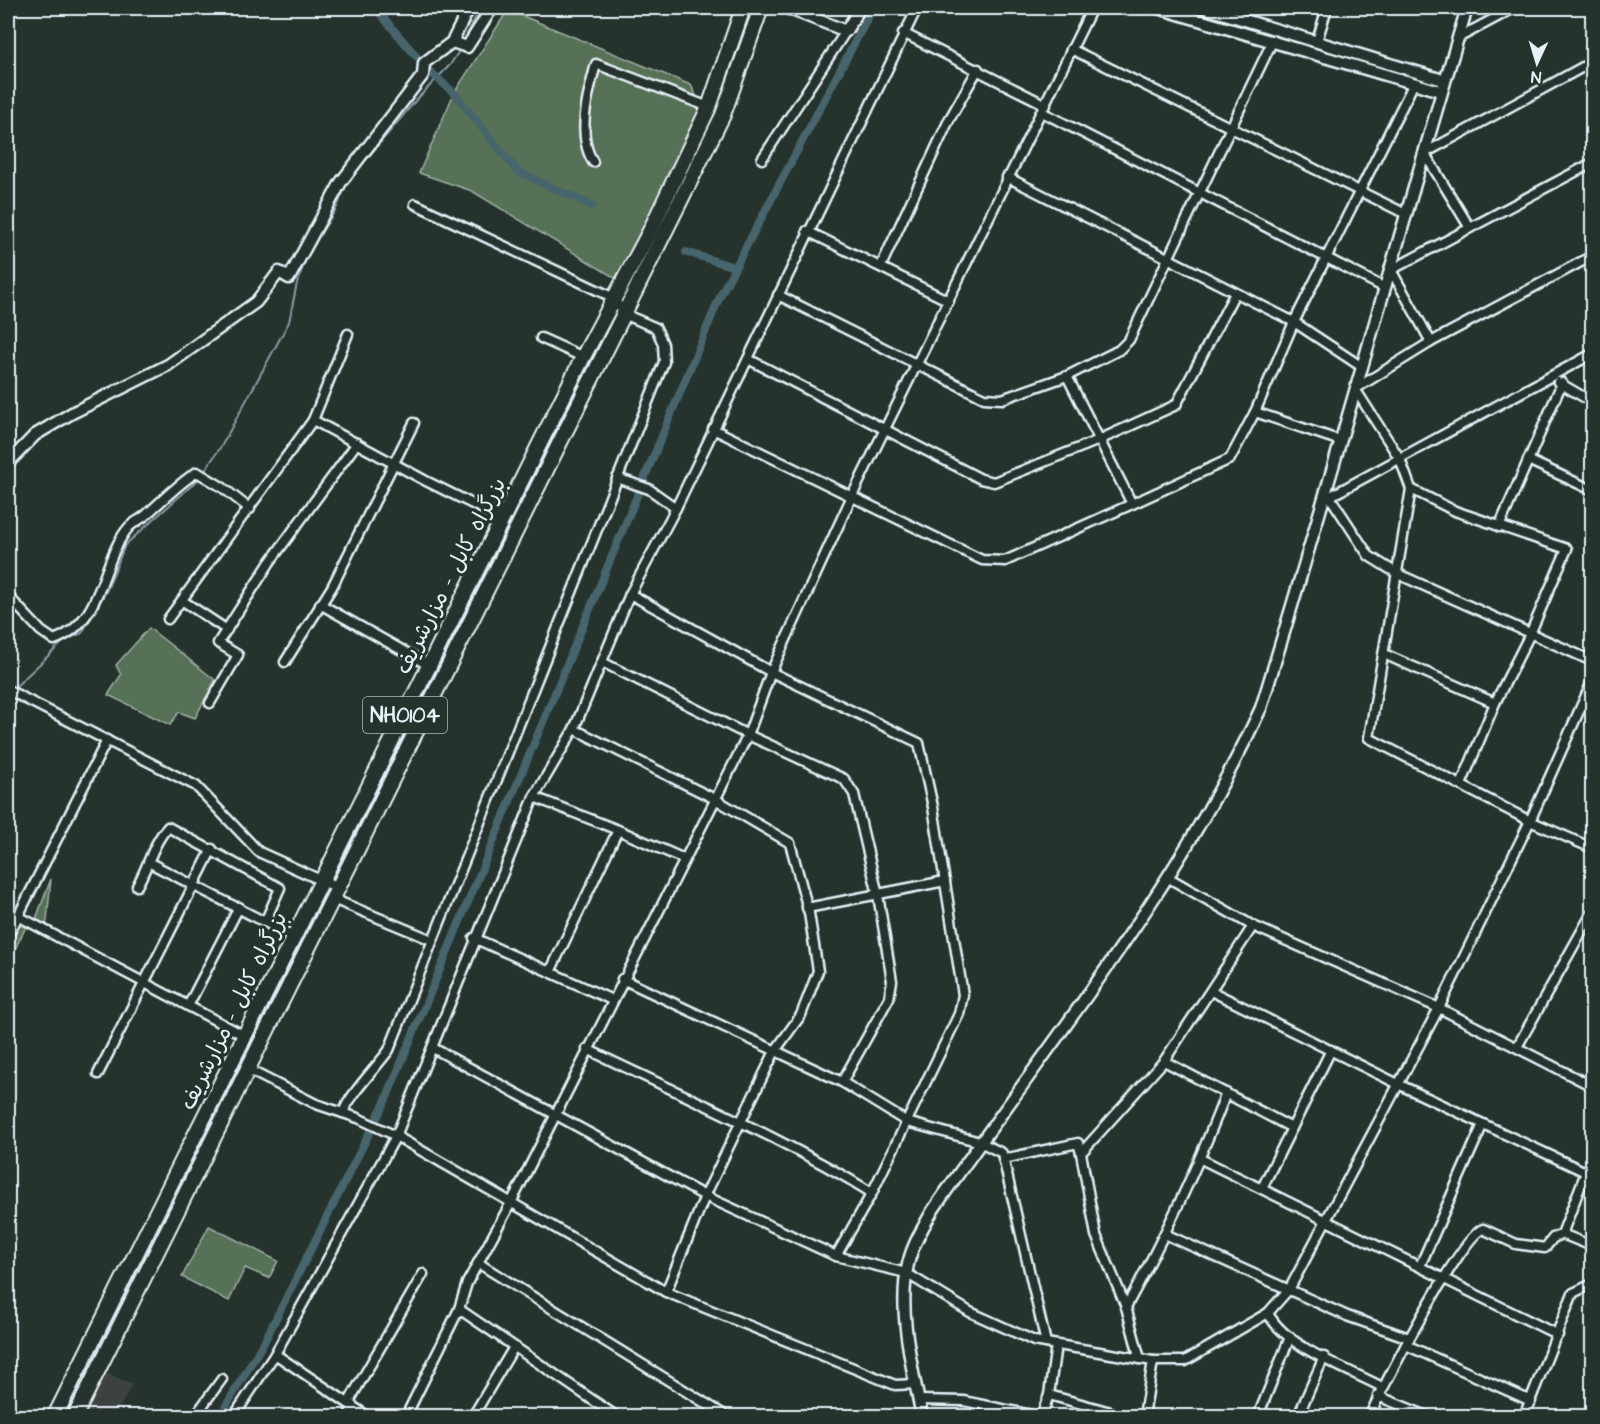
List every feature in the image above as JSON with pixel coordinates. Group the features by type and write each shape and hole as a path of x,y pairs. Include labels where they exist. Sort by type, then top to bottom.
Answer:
{"highway":[{"name":"بزرگراه کابل - مزارشریف","path":"55,1416 583,357 649,233 709,107 743,8"},
{"name":"بزرگراه کابل - مزارشریف","path":"75,1416 723,115 761,8"}],"main road":[{"path":"459,44 469,8"},
{"path":"8,463 35,435 72,413 168,365 256,302 279,272 289,278 341,182 423,75 424,63 459,44 492,8"},
{"path":"787,8 846,31 860,8"},
{"path":"1158,8 1414,83 1442,85"},
{"path":"1205,8 1233,11 1442,85"},
{"path":"922,1416 907,1318 906,1274 911,1252 921,1231 980,1142 1169,878 1232,770 1261,708 1327,498 1354,389 1391,270 1442,85 1467,8"}],"street":[{"path":"234,1416 275,1354 396,1136 433,1048 474,938 534,797 574,729 604,663 630,594 676,508 807,231 917,8"},
{"path":"406,1416 459,1309 467,1282 512,1201 622,979 748,735 771,672 852,496 1092,8"},
{"path":"1317,41 1327,8"},
{"path":"1458,38 1514,8"},
{"path":"762,159 846,31"},
{"path":"903,33 978,69 1044,108 1199,192 1384,288"},
{"path":"778,295 984,398 1002,399 1067,376 1119,350 1129,339 1273,40"},
{"path":"1071,49 1406,214"},
{"path":"1470,228 1424,154 1593,62"},
{"path":"593,162 586,150 586,100 596,64 709,107"},
{"path":"881,266 949,120 978,69"},
{"path":"713,429 982,560 1005,561 1230,459 1255,412 1294,322 1414,83"},
{"path":"1431,342 1391,270 1593,163"},
{"path":"1007,177 1294,322 1362,367"},
{"path":"343,1113 348,1098 358,1091 389,1050 664,362 663,344 656,328 624,314 614,298 415,204"},
{"path":"807,231 949,301"},
{"path":"1593,256 1431,342 1354,389 1400,459 1411,489 1369,738 1530,820 1593,848"},
{"path":"748,359 981,479 994,482 1099,440 1176,405 1235,293"},
{"path":"168,619 313,420 348,334"},
{"path":"541,338 583,357"},
{"path":"1593,354 1327,498 1369,556 1398,574 1593,661"},
{"path":"1067,376 1132,504"},
{"path":"1549,378 1562,383 1593,402"},
{"path":"1500,527 1562,383"},
{"path":"1255,412 1341,441"},
{"path":"313,420 503,519"},
{"path":"285,662 332,587 414,423"},
{"path":"210,703 238,655 218,643 270,562 357,443"},
{"path":"1528,460 1593,490"},
{"path":"8,596 41,631 54,640 65,636 92,606 107,575 110,560 129,526 146,516 179,484 197,472 222,487 250,509"},
{"path":"618,478 649,489 676,508"},
{"path":"1411,489 1455,511 1567,549 1530,634 1495,703 1461,785"},
{"path":"630,594 771,672 920,743 963,995 959,1014 907,1122 872,1193 836,1256"},
{"path":"183,601 226,630"},
{"path":"320,604 430,666"},
{"path":"1384,654 1495,703"},
{"path":"604,663 748,735 844,779 854,794 878,895 892,981 889,998 842,1082"},
{"path":"433,1048 705,1196 836,1256 906,1274 970,1312 1034,1341 1153,1361 1185,1361 1268,1313 1290,1288 1439,1008 1530,820 1593,682"},
{"path":"8,690 196,786 260,852 323,881 336,894 432,940"},
{"path":"574,729 715,800 790,843 807,908 818,971 801,1015 776,1051 705,1196 666,1292"},
{"path":"8,936 107,740"},
{"path":"534,797 684,859"},
{"path":"137,886 150,863 158,837 168,827 280,888 265,922"},
{"path":"549,972 618,830"},
{"path":"98,1074 146,984 212,849"},
{"path":"150,863 294,937"},
{"path":"1169,878 1253,926 1439,1008 1593,1086"},
{"path":"807,908 945,881"},
{"path":"188,1006 240,908"},
{"path":"1517,1047 1593,913"},
{"path":"18,916 245,1036"},
{"path":"1081,1153 1164,1061 1253,926"},
{"path":"474,938 612,1000"},
{"path":"622,979 842,1082 907,1122 980,1142 1002,1153 1046,1343"},
{"path":"1211,991 1483,1124 1589,1173"},
{"path":"587,1049 742,1123 836,1171 872,1193"},
{"path":"1262,1188 1331,1050"},
{"path":"1164,1061 1292,1128"},
{"path":"247,1069 316,1104 385,1130 512,1201 666,1292 895,1385 916,1384"},
{"path":"1126,1307 1201,1159 1226,1094"},
{"path":"1420,1266 1483,1124"},
{"path":"1004,1159 1078,1143 1096,1235 1126,1307 1140,1359"},
{"path":"1201,1159 1558,1335"},
{"path":"1370,1416 1382,1386 1407,1342 1460,1254 1481,1229 1516,1244 1545,1248 1553,1238 1562,1234 1593,1165"},
{"path":"1165,1234 1290,1288 1531,1401"},
{"path":"1562,1234 1593,1246"},
{"path":"478,1263 726,1416"},
{"path":"351,1412 350,1400 423,1274"},
{"path":"1524,1416 1573,1293 1593,1284"},
{"path":"459,1309 616,1416"},
{"path":"1268,1313 1275,1328 1324,1357 1382,1386"},
{"path":"1258,1416 1290,1337"},
{"path":"919,1400 964,1401 1039,1416 1049,1395 1056,1345"},
{"path":"473,1416 514,1347"},
{"path":"275,1354 351,1412 367,1416"},
{"path":"1298,1416 1324,1357"},
{"path":"1152,1416 1144,1416 1153,1361"},
{"path":"195,1416 222,1379"},
{"path":"1049,1395 1125,1416"},
{"path":"1378,1396 1427,1416"}],"shaded area":[{"path":"104,1372 132,1384 116,1416 84,1416"}],"green space":[{"path":"508,10 691,85 705,114 625,284 472,191 419,173 454,93"},
{"path":"149,628 215,680 195,718 179,712 170,725 108,695 121,675 116,665"},
{"path":"51,879 46,930 34,924"},
{"path":"16,925 26,927 8,963 8,943"},
{"path":"209,1226 278,1261 269,1278 245,1268 229,1301 182,1277"}],"waterway":[{"path":"375,8 428,70 454,93 517,171 592,206"},
{"path":"463,43 480,8"},
{"path":"220,1416 265,1340 384,1104 721,294 873,8"},
{"path":"205,470 222,445 289,322 297,283 307,256 336,209 348,181 416,100 450,65 461,48"},
{"path":"686,252 734,267"},
{"path":"13,689 65,640 82,633 107,590 125,545 200,478"}]}
